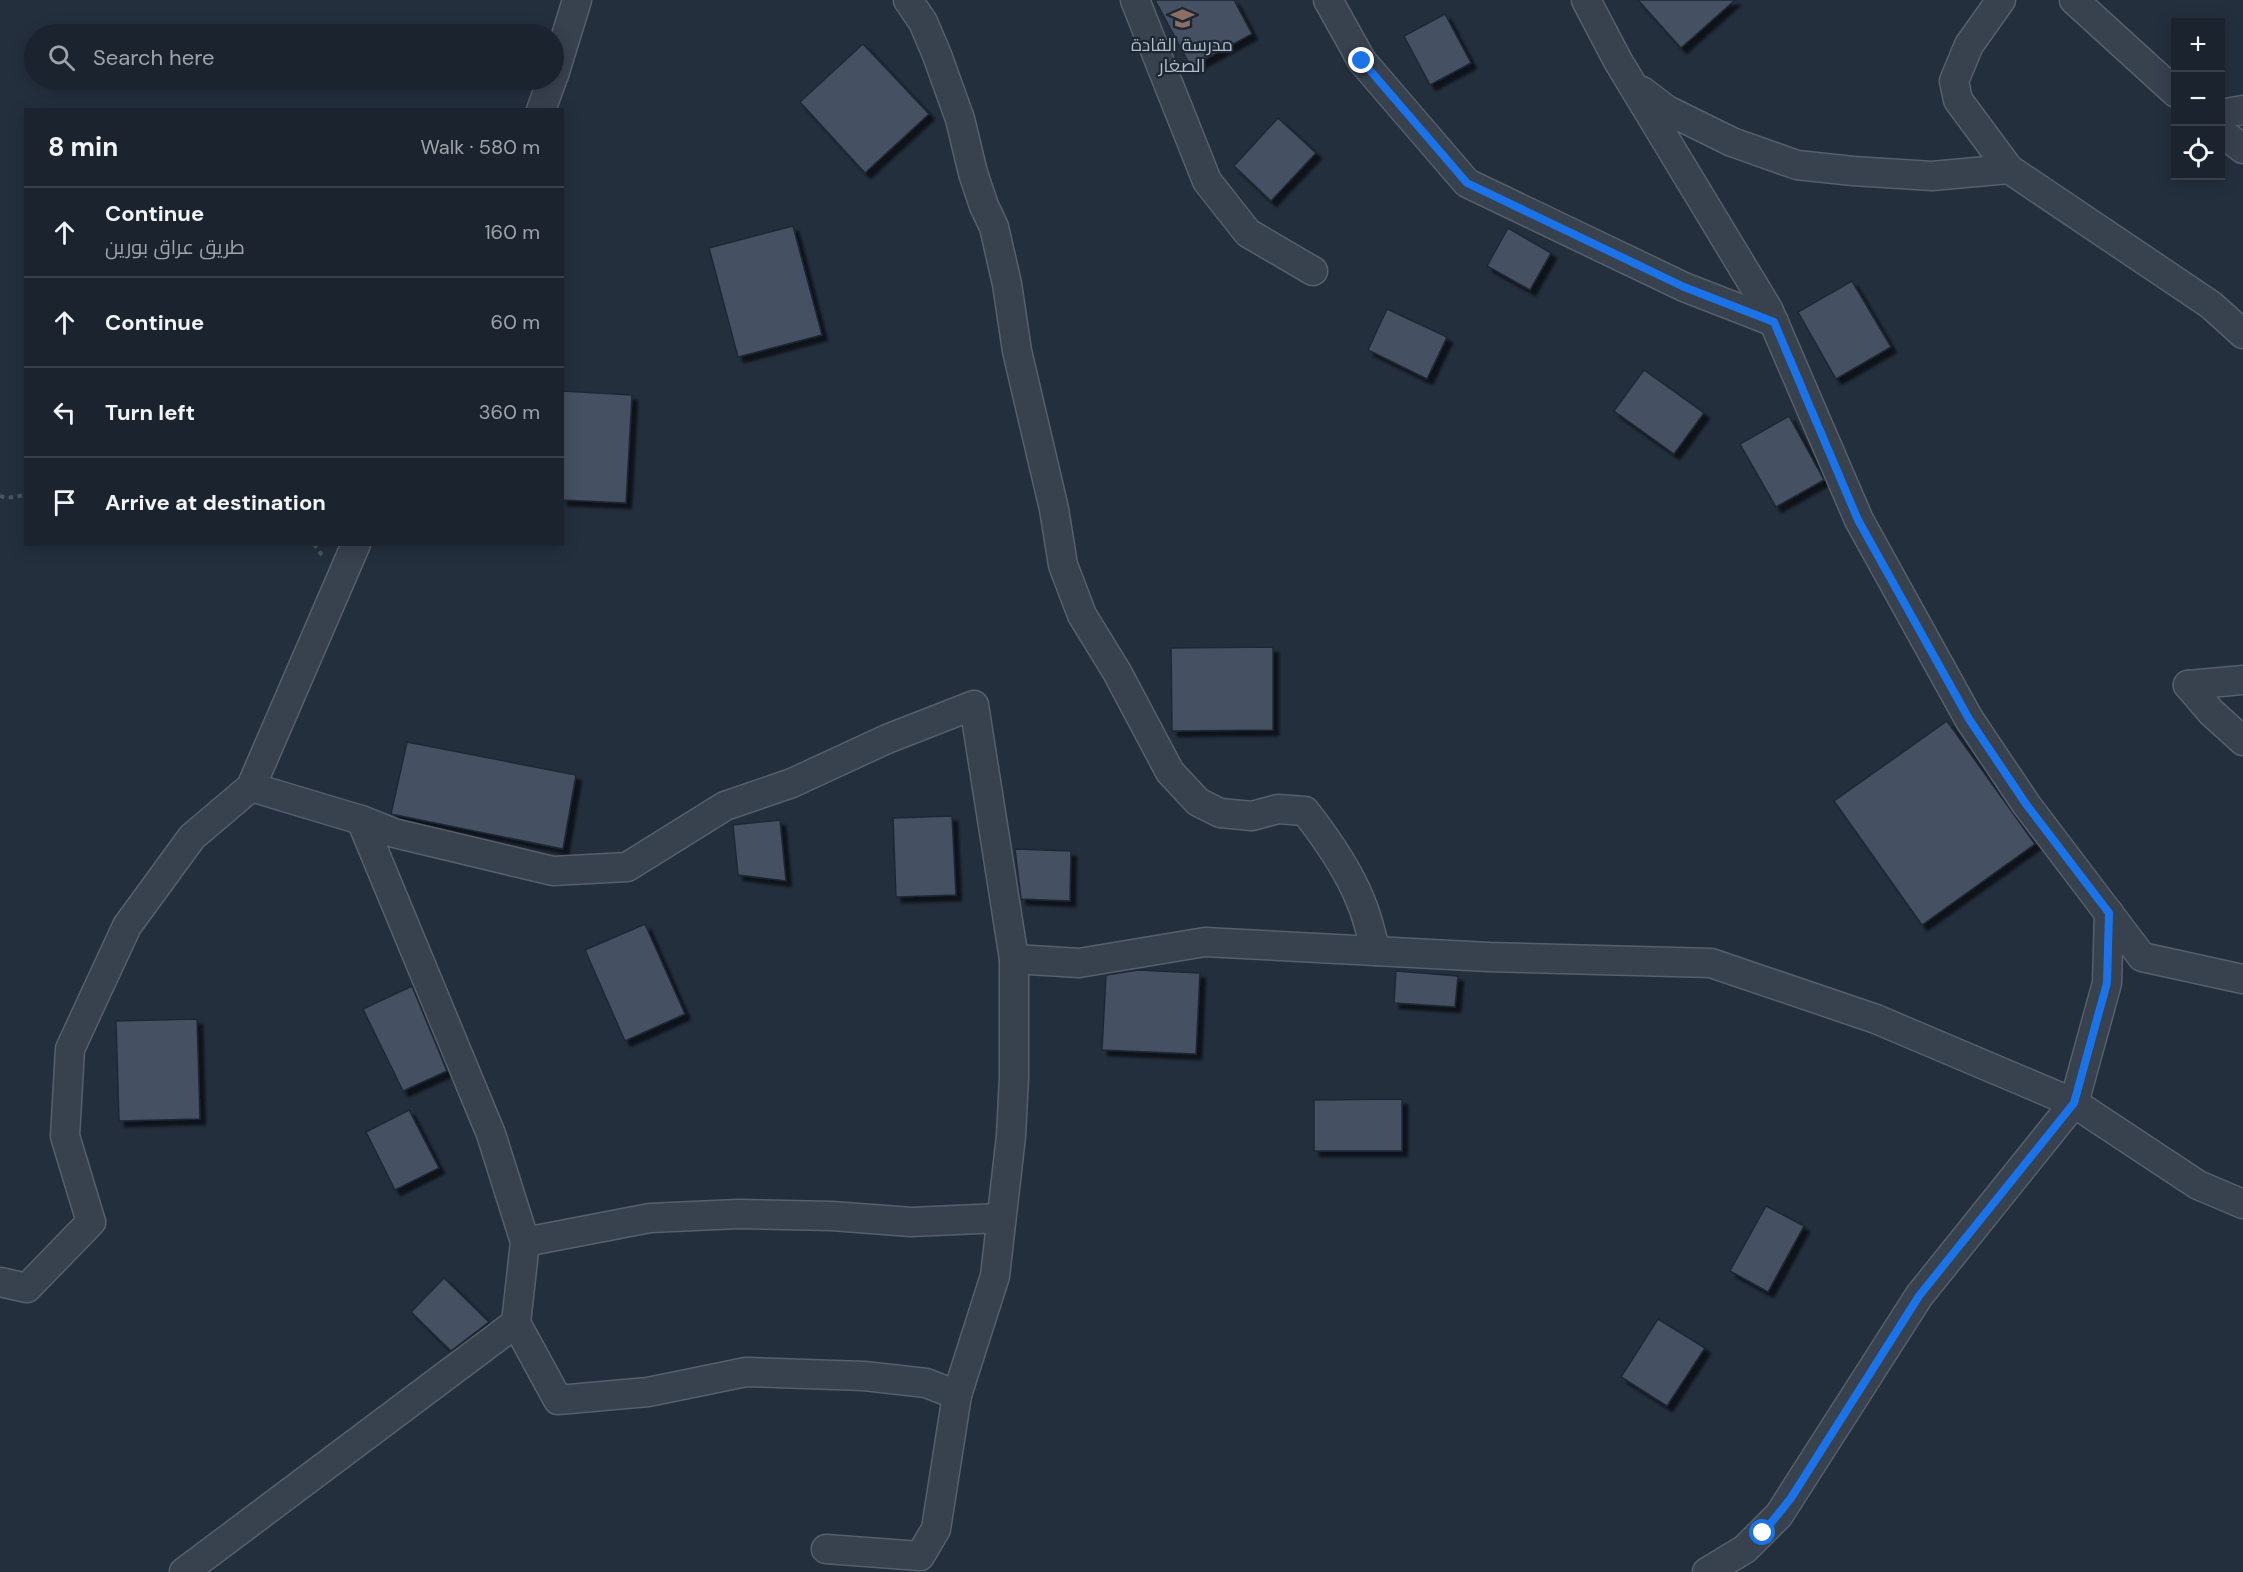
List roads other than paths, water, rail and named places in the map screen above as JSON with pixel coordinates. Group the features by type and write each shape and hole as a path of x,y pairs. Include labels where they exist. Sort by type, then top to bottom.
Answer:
{"street":[{"path":"564,42 577,0"},
{"path":"908,0 923,22 937,55 960,119 972,173 994,227 1007,284 1017,351 1054,510 1063,565 1082,615 1117,672 1170,772 1198,802 1220,813 1251,816 1278,809 1305,811 1322,831 1348,875 1362,903 1376,951"},
{"path":"1136,0 1206,181 1248,233 1312,271"},
{"path":"1328,0 1362,61 1467,183 1684,287 1774,322"},
{"path":"1586,0 1630,82 1762,299 1774,322 1858,520 1969,719 2026,804 2142,957 2243,979"},
{"path":"2001,0 1969,45 1954,81 1958,100 2009,169 2211,305 2243,334"},
{"path":"2074,0 2171,89"},
{"path":"1630,82 1667,110 1732,142 1797,165 1932,176 2009,169"},
{"path":"542,108 548,90"},
{"path":"2225,113 2243,110"},
{"path":"2225,135 2243,149"},
{"path":"0,1282 27,1288 91,1222 65,1136 70,1049 127,926 192,837 251,787 355,546"},
{"path":"2243,680 2188,685 2211,712 2243,741"},
{"path":"251,787 361,820 394,833 553,871 627,867 725,806 792,783 886,739 974,705 1014,959 1014,1077 1011,1136 995,1276 957,1395 936,1529 920,1556 826,1550"},
{"path":"361,820 491,1134 525,1242 516,1323 558,1400 648,1392 746,1372 885,1378 926,1383 957,1395"},
{"path":"1707,1572 1745,1549 1779,1515 1919,1296 2074,1103 2107,983 2109,913"},
{"path":"1014,959 1078,963 1205,942 1489,957 1711,963 1876,1019 2074,1103 2198,1185 2243,1204"},
{"path":"525,1242 650,1218 738,1214 832,1216 910,1222 1001,1218"},
{"path":"184,1572 516,1323"}],"place":[{"name":"مدرسة القادة الصغار","path":"1182,19"}]}
